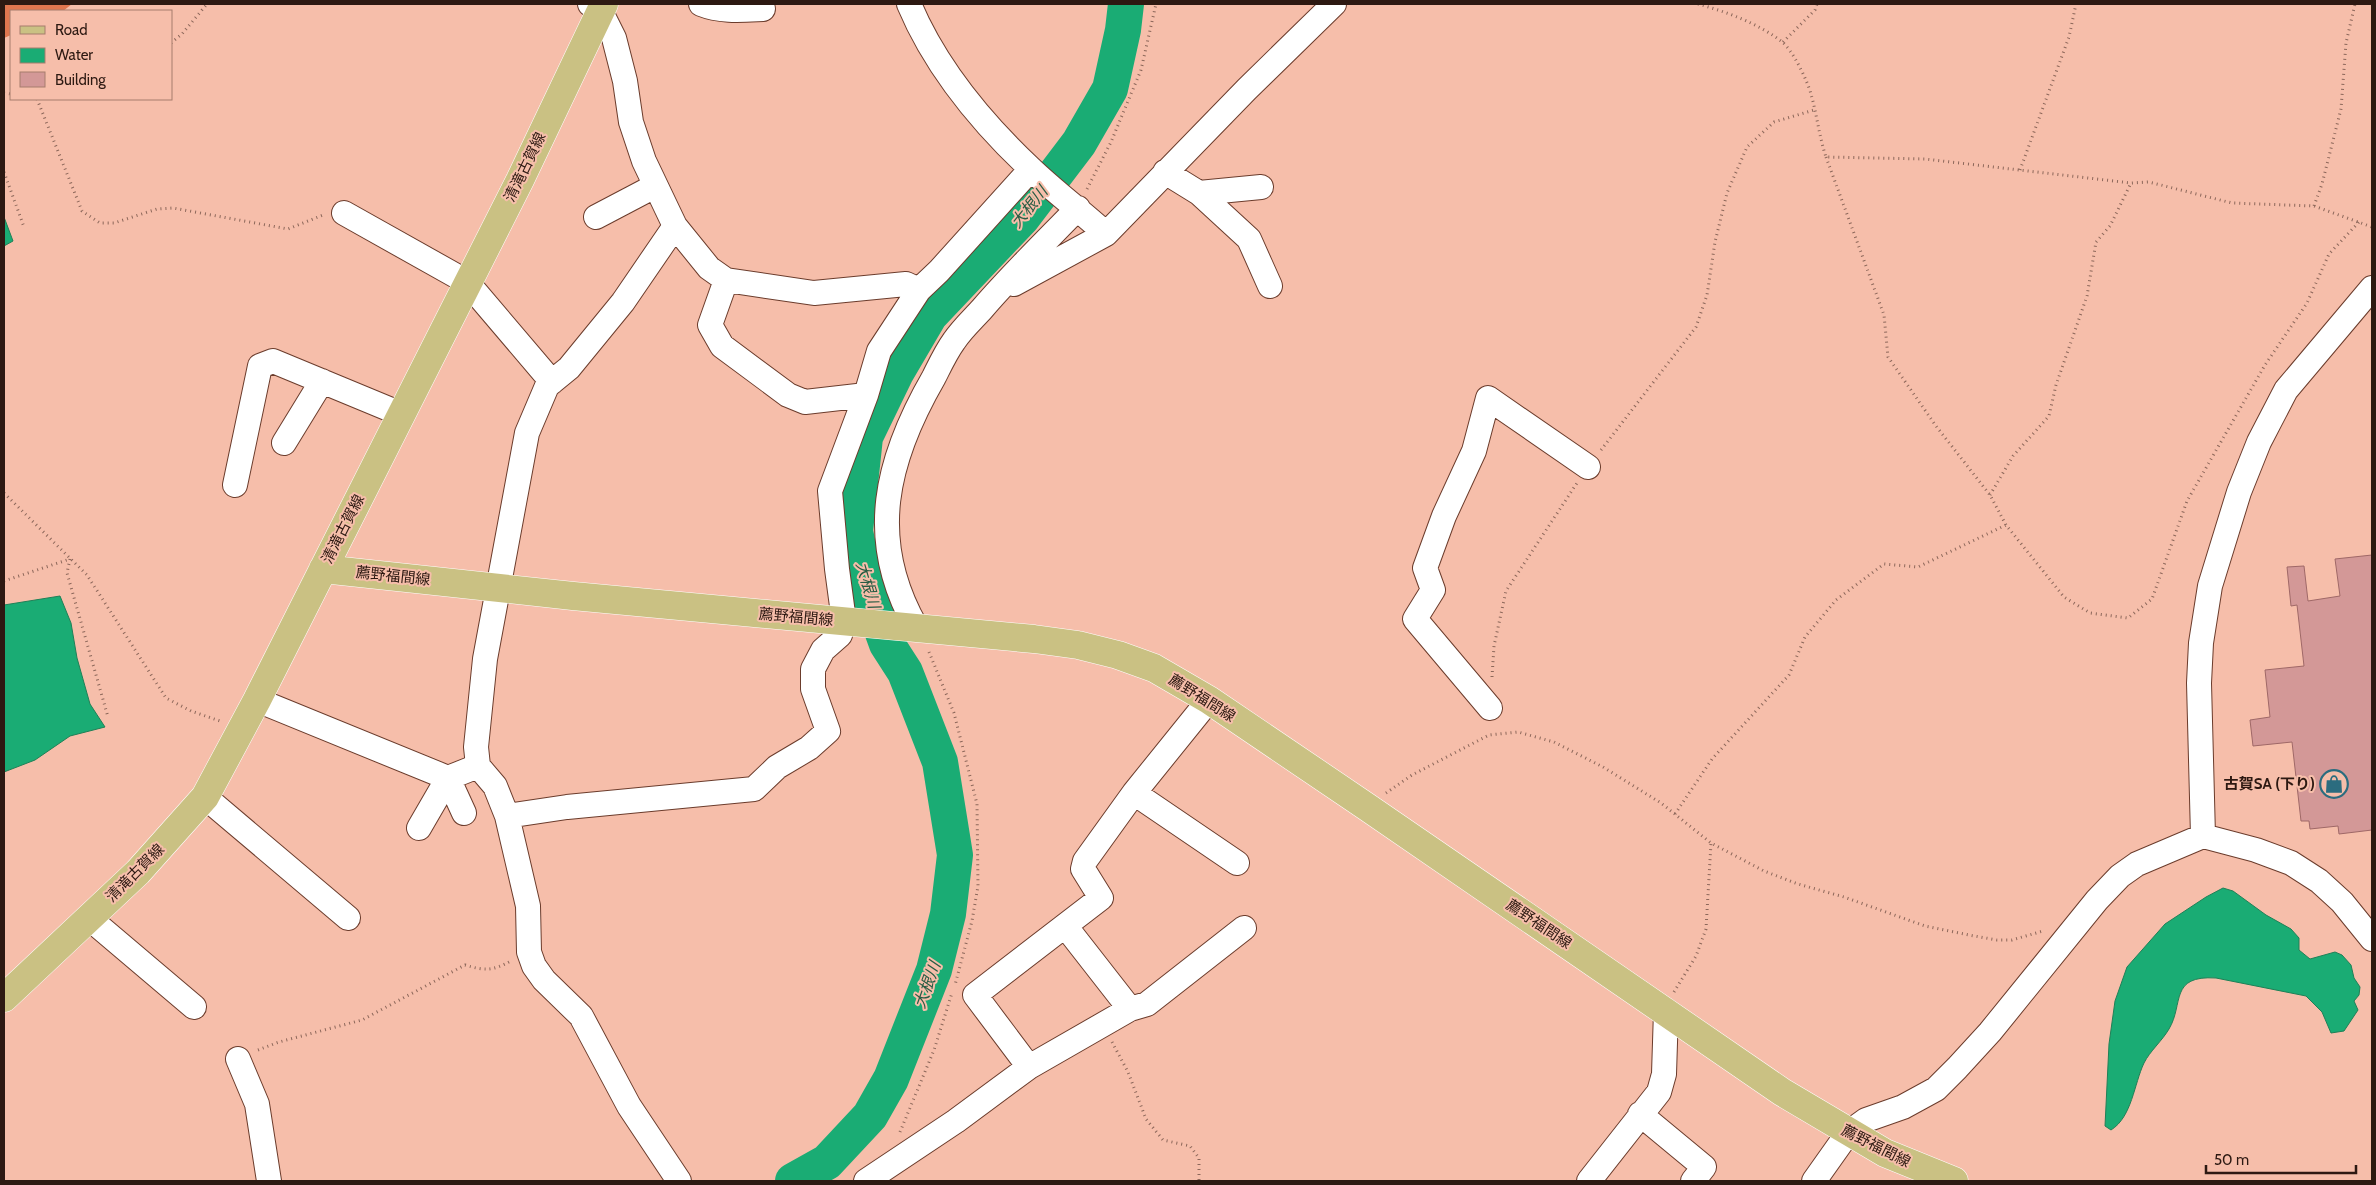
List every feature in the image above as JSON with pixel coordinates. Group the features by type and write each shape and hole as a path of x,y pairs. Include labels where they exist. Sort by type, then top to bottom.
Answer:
{"main road":[{"name":"清滝古賀線","path":"4,998 138,872 205,797 257,700 520,180 598,6"},
{"name":"薦野福間線","path":"323,569 573,596 916,627 1078,645 1118,655 1154,668 1209,700 1782,1092 1920,1176 1954,1181"}],"street":[{"path":"701,4 732,11 763,9"},
{"path":"909,4 915,20 954,86 1031,169 1106,234"},
{"path":"995,294 1106,234 1165,172 1334,4"},
{"path":"598,6 614,38 625,81 632,122 644,162 675,226 704,262 726,280 814,293 906,284 918,290"},
{"path":"507,816 567,807 754,788 776,767 808,748 828,731 813,689 813,669 823,650 853,621 836,569 830,491 866,395 879,351 918,290 958,251 1031,169"},
{"path":"1165,172 1199,193 1249,239 1270,286"},
{"path":"596,217 655,186"},
{"path":"1199,193 1261,186"},
{"path":"916,627 907,611 891,560 886,518 892,471 902,438 954,340 995,294 1078,208"},
{"path":"344,213 467,282 552,382"},
{"path":"675,226 623,302 569,368 548,386 527,433 485,659 476,747 478,766 495,786 507,816 528,906 529,952 534,966 544,980 580,1016 629,1106 679,1181"},
{"path":"726,280 710,325 722,346 788,395 804,402 866,395"},
{"path":"2203,836 2201,643 2210,586 2259,442 2286,390 2372,288"},
{"path":"235,485 260,366 273,361 401,414"},
{"path":"284,443 322,381"},
{"path":"1490,708 1415,619 1433,590 1425,568 1444,516 1474,451 1488,398 1588,467"},
{"path":"257,700 448,778 464,813"},
{"path":"1029,1067 975,995 1066,927 1101,898 1083,869 1085,861 1134,793 1209,700"},
{"path":"419,828 448,778 478,766"},
{"path":"1134,793 1237,863"},
{"path":"205,797 348,918"},
{"path":"1814,1181 1848,1133 1866,1120 1903,1107 1936,1089 1990,1032 2097,900 2120,876 2137,864 2203,836 2256,850 2291,863 2319,881 2342,902 2372,939"},
{"path":"90,918 194,1007"},
{"path":"1066,927 1130,1009"},
{"path":"866,1181 956,1121 1029,1067 1130,1009 1147,1004 1244,928"},
{"path":"1589,1181 1659,1092 1664,1074 1666,1011"},
{"path":"238,1059 257,1104 269,1181"},
{"path":"1640,1114 1704,1167 1693,1181"}],"path":[{"path":"172,41 182,34 207,4"},
{"path":"1078,208 1111,142 1141,70 1156,4"},
{"path":"1698,4 1731,13 1783,42 1800,67 1811,93 1826,157 1884,315 1888,356 1936,426 1990,495 2006,525 2064,598 2090,613 2128,618 2152,599 2188,501 2265,365 2307,303 2328,254 2359,222"},
{"path":"1783,42 1815,10 1817,4"},
{"path":"2020,170 2069,37 2076,4"},
{"path":"2314,206 2322,184 2341,109 2346,43 2355,4"},
{"path":"35,100 82,211 100,223 114,223 157,210 173,208 288,229 323,215 344,213"},
{"path":"1489,736 1494,646 1506,591 1588,467 1696,327 1707,295 1715,242 1727,193 1747,147 1774,122 1814,110"},
{"path":"1826,157 1925,159 2131,183 2149,182 2232,203 2314,206 2372,227"},
{"path":"4,172 24,227"},
{"path":"1990,495 2012,456 2049,416 2056,386 2087,296 2096,242 2110,226 2131,183"},
{"path":"4,493 87,575 166,698 191,711 242,728"},
{"path":"1675,815 1712,759 1789,675 1805,637 1836,600 1884,564 1918,567 2006,525"},
{"path":"4,581 70,559"},
{"path":"70,559 67,573 108,717"},
{"path":"893,1162 896,1142 934,1050 953,991 972,921 978,886 976,804 967,759 938,672 916,627"},
{"path":"1367,807 1412,775 1489,736 1518,732 1554,742 1603,767 1662,803 1710,843 1764,870 1798,884 1844,897 1925,926 1997,940 2027,937 2044,931 2050,926"},
{"path":"1666,1011 1674,992 1696,956 1706,929 1710,843"},
{"path":"238,1059 279,1042 362,1020 465,965 481,970 496,969 529,952"},
{"path":"1104,1023 1128,1072 1146,1119 1163,1140 1190,1146 1199,1158 1199,1181"}],"shaded area":[{"path":"4,4 72,4 64,10 10,10 10,35 4,38"}],"water":[{"path":"4,217 13,241 4,246"},
{"path":"60,596 71,623 77,658 90,704 105,727 70,736 35,760 4,772 4,605"},
{"path":"2223,888 2233,891 2266,915 2291,929 2299,938 2299,950 2310,959 2335,952 2342,955 2351,965 2354,978 2360,987 2359,995 2354,1001 2358,1010 2344,1031 2331,1033 2322,1012 2306,996 2216,978 2201,978 2191,981 2184,986 2180,993 2169,1029 2144,1063 2132,1100 2124,1117 2111,1130 2105,1126 2109,1044 2115,1001 2127,967 2165,924"}],"building":[{"name":"古賀SA (下り)","path":"2372,555 2372,830 2339,834 2338,826 2310,829 2309,821 2301,821 2292,742 2253,746 2250,720 2270,717 2265,670 2304,666 2297,605 2291,606 2287,567 2304,566 2308,601 2340,596 2335,559"}],"waterway":[{"name":"大根川","path":"793,1181 827,1162 870,1116 891,1079 934,970 948,914 955,855 940,762 905,672 887,644 866,586 855,531 865,437 896,373 930,315 1022,218 1079,143 1110,89 1123,30 1126,4"}],"place":[{"name":"古賀SA (下り)","path":"2334,784"}]}
